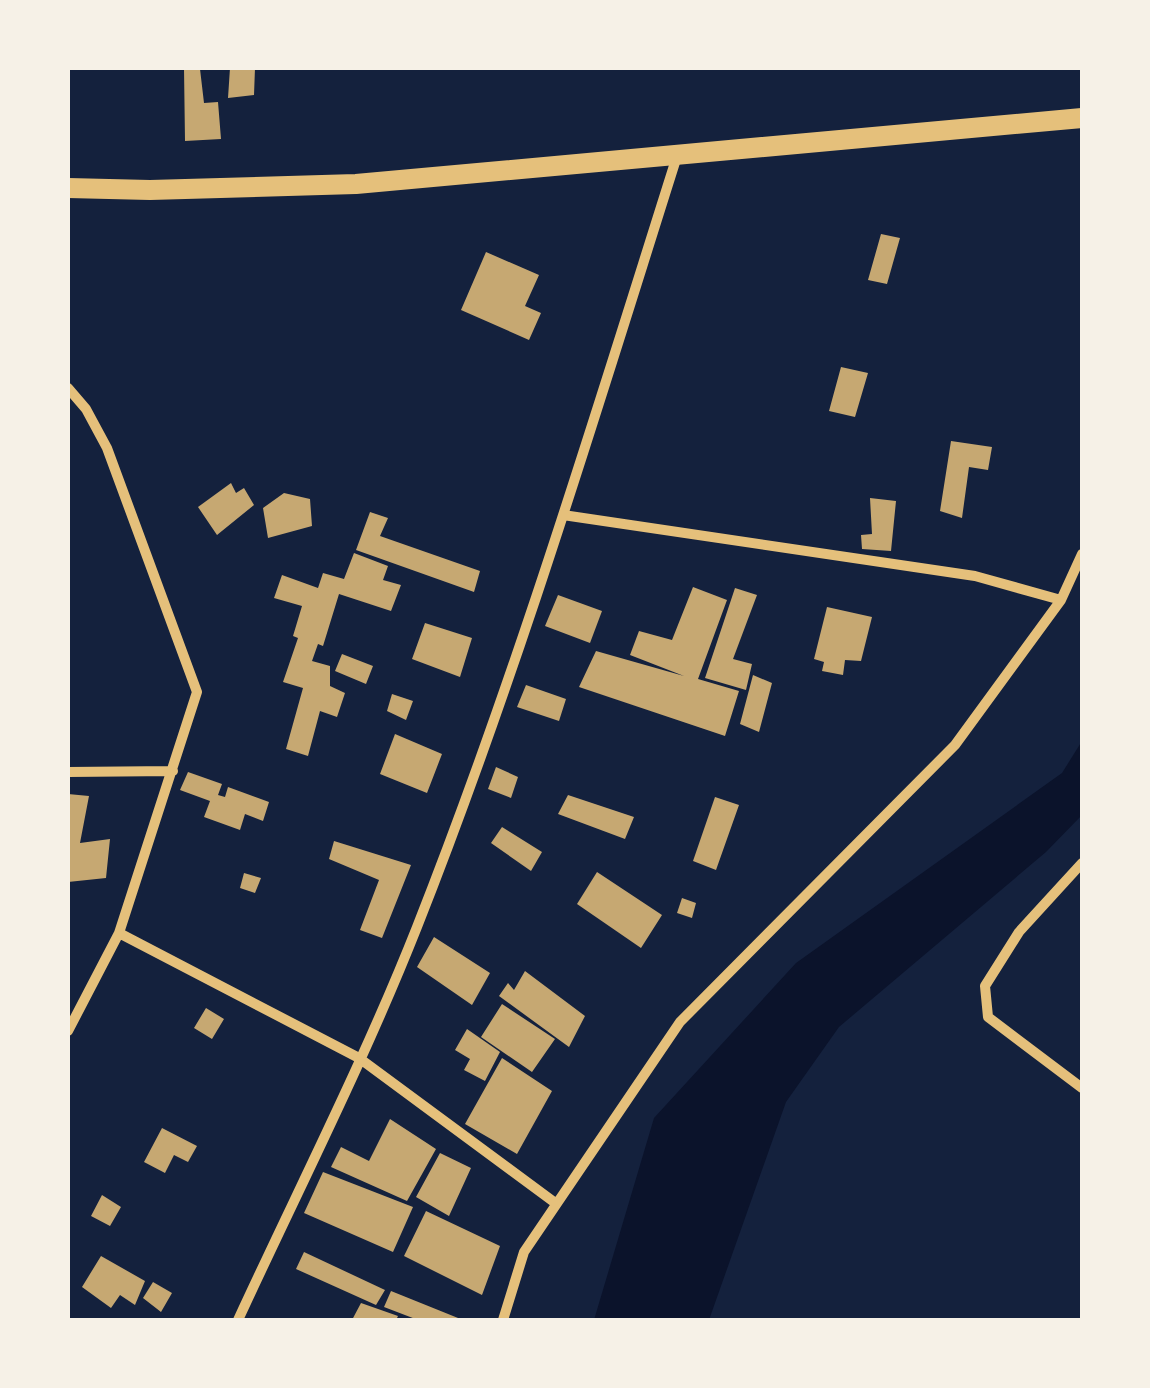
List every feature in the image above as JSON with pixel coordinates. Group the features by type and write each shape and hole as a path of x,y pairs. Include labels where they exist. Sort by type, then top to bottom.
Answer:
{"main road":[{"path":"68,188 150,190 356,184 1082,118"}],"street":[{"path":"238,1320 359,1058 463,808 563,515 678,152"},
{"path":"68,388 86,409 107,448 197,692 119,933 68,1031"},
{"path":"563,515 975,576 1061,600"},
{"path":"503,1320 524,1252 554,1202 680,1022 955,745 1061,600 1082,554"},
{"path":"68,772 172,771"},
{"path":"1082,863 1019,932 985,986 988,1017 1082,1088"},
{"path":"119,933 359,1058 554,1202"}],"water":[{"path":"1082,741 1082,815 1046,852 839,1027 786,1102 709,1320 594,1320 654,1118 796,963 1062,773"}],"building":[{"path":"184,68 200,69 204,103 218,102 221,139 185,141"},
{"path":"230,68 255,68 254,95 228,98"},
{"path":"881,234 900,238 887,284 868,280"},
{"path":"486,252 539,275 525,306 541,313 529,340 461,310"},
{"path":"841,367 868,373 855,417 829,411"},
{"path":"951,441 992,447 988,470 969,467 962,518 940,511"},
{"path":"231,483 236,493 244,488 254,505 217,535 198,507"},
{"path":"284,493 310,499 312,526 268,538 263,508"},
{"path":"870,498 896,501 891,551 862,549 861,535 872,534"},
{"path":"370,512 388,518 380,536 480,571 474,592 356,550"},
{"path":"354,553 388,566 383,580 401,585 391,611 339,594 323,646 318,644 312,661 330,666 330,686 345,693 337,717 320,711 308,756 286,749 303,688 283,682 298,638 293,636 302,606 274,598 282,575 318,588 323,573 344,579"},
{"path":"693,587 727,600 698,679 739,691 725,736 579,687 596,651 684,676 630,655 639,631 672,640"},
{"path":"735,588 757,595 733,659 752,664 746,690 705,678"},
{"path":"558,595 602,611 590,643 545,626"},
{"path":"827,607 872,617 861,661 845,660 843,675 822,671 824,662 814,659"},
{"path":"425,623 472,638 460,677 412,659"},
{"path":"342,654 373,666 366,684 335,671"},
{"path":"753,675 772,683 759,732 740,724"},
{"path":"526,685 566,699 559,721 517,707"},
{"path":"392,694 413,701 406,720 387,711"},
{"path":"395,734 442,754 427,793 380,774"},
{"path":"496,767 518,777 511,798 488,789"},
{"path":"188,772 222,784 218,795 225,797 228,787 269,802 263,821 245,814 240,830 204,817 210,801 180,790"},
{"path":"68,794 89,796 80,843 110,839 106,878 68,882"},
{"path":"568,795 634,817 625,839 558,814"},
{"path":"715,797 739,805 716,870 693,861"},
{"path":"502,827 542,852 531,871 491,843"},
{"path":"334,841 411,865 382,938 360,930 379,880 329,859"},
{"path":"597,872 662,915 641,948 577,904"},
{"path":"244,873 261,878 255,893 240,888"},
{"path":"682,898 696,903 692,918 677,913"},
{"path":"434,937 490,973 472,1005 417,967"},
{"path":"525,971 585,1016 569,1047 499,996 508,983 514,990"},
{"path":"502,1004 555,1039 532,1072 481,1037"},
{"path":"206,1008 224,1019 212,1039 194,1028"},
{"path":"467,1029 500,1052 485,1081 464,1070 470,1059 455,1050"},
{"path":"502,1058 552,1091 517,1154 465,1124"},
{"path":"390,1119 436,1149 407,1201 331,1167 341,1147 369,1161"},
{"path":"162,1128 197,1146 188,1162 174,1155 165,1173 144,1162"},
{"path":"440,1153 471,1168 449,1216 416,1197"},
{"path":"323,1172 413,1207 393,1252 304,1213"},
{"path":"102,1195 121,1207 110,1226 91,1216"},
{"path":"426,1211 500,1246 482,1295 404,1256"},
{"path":"304,1252 385,1290 376,1305 296,1269"},
{"path":"101,1256 145,1281 135,1305 120,1295 111,1308 82,1287"},
{"path":"153,1282 172,1293 161,1312 143,1298"},
{"path":"391,1291 463,1320 418,1320 384,1307"},
{"path":"361,1303 398,1316 396,1320 352,1320"}]}
